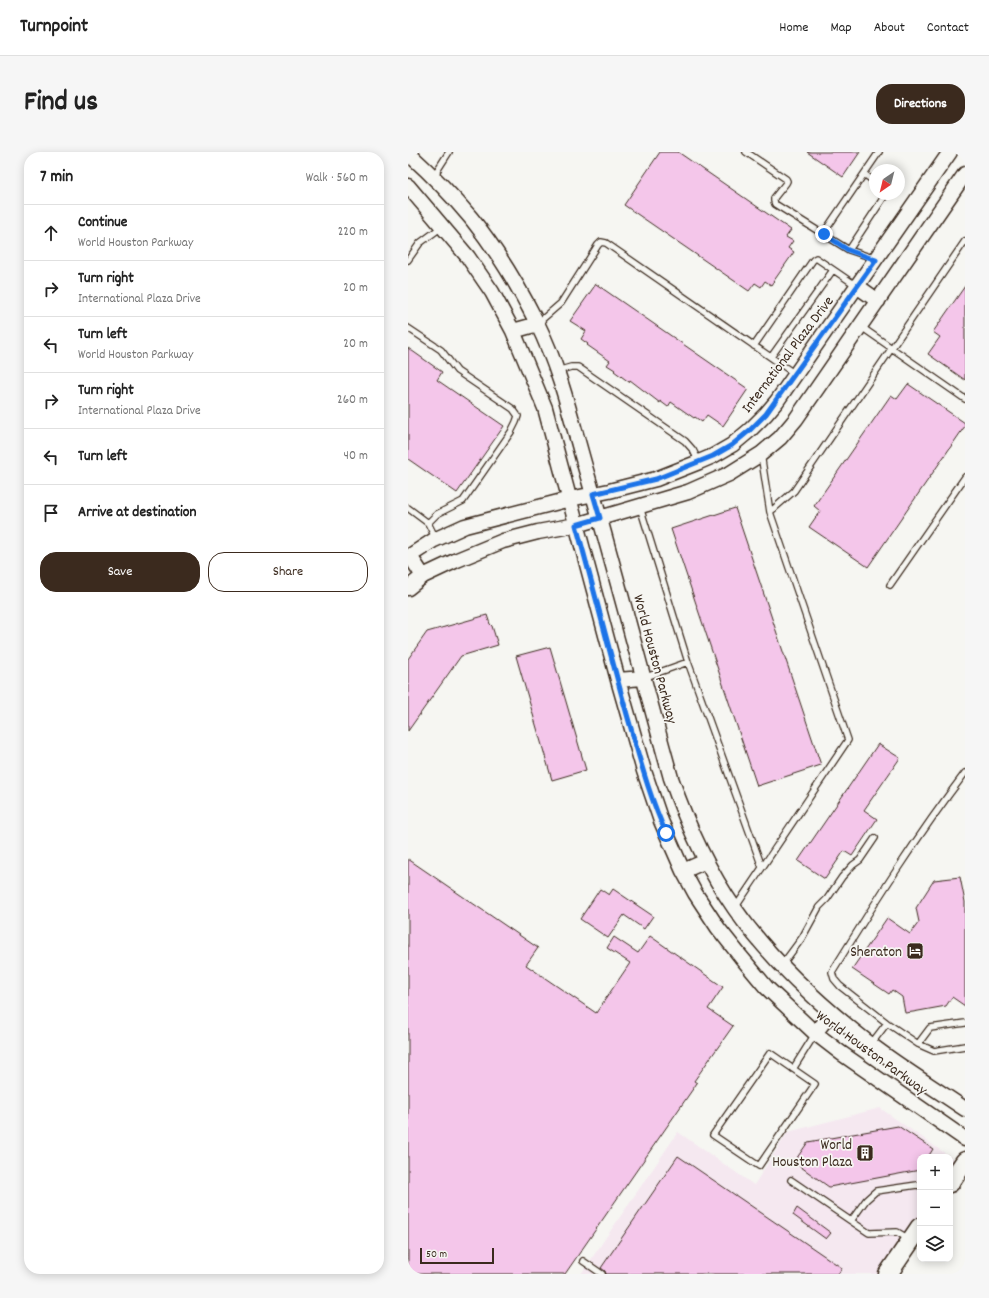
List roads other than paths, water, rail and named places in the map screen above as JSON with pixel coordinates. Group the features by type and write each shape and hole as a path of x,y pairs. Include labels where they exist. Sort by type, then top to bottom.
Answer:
{"highway":[{"path":"953,1179 965,1161"},
{"path":"953,1190 965,1184"},
{"path":"888,1274 915,1234"}],"street":[{"name":"International Plaza Drive","path":"409,557 436,539 465,526 656,479 713,456 732,445 766,414 796,374 950,152"},
{"name":"World Houston Parkway","path":"408,153 433,177 471,218 517,286 538,324 557,371 600,518 673,785 683,814 706,861 734,908 781,965 832,1013 871,1045 965,1109"},
{"path":"408,180 420,165"},
{"path":"408,588 423,576 503,541 538,532 576,525 688,492 730,474 761,454 780,438 796,419 965,174"},
{"name":"World Houston Parkway","path":"408,186 443,226 492,292 513,331 545,408 644,771 661,822 683,871 718,928 766,987 815,1033 841,1053 965,1139"},
{"path":"857,286 878,300"},
{"path":"513,331 538,324"},
{"path":"750,430 761,454"},
{"path":"409,557 423,576"},
{"path":"618,680 643,678"},
{"path":"683,871 706,861"},
{"path":"815,1033 832,1013"}],"lane":[{"path":"433,177 449,152"},
{"path":"746,152 786,179 786,183 774,198 775,204 848,250 876,260"},
{"path":"824,234 879,152"},
{"path":"864,174 869,178"},
{"path":"848,250 882,200"},
{"path":"408,260 420,243 443,226"},
{"path":"770,512 794,491 965,241"},
{"path":"538,324 561,303 601,242 606,243 796,374"},
{"path":"754,346 813,260 816,258 857,286"},
{"path":"771,357 833,270"},
{"path":"860,326 965,399"},
{"path":"408,328 441,350 457,371 513,409 518,416 511,432 463,501 437,514 428,523"},
{"path":"557,371 571,367 578,367 685,441 693,450 699,462"},
{"path":"734,908 848,740 770,512 761,454"},
{"path":"890,585 965,477"},
{"path":"640,507 688,662 762,867"},
{"path":"408,508 428,523 436,539"},
{"path":"643,678 688,662"},
{"path":"965,773 883,891 832,972 834,979 840,986 886,1023 918,1044 934,1051 965,1046"},
{"path":"781,965 802,938 819,907 827,900 842,877 860,860 875,838"},
{"path":"871,1045 886,1023"},
{"path":"918,1044 930,1028 965,1023"},
{"path":"793,1069 815,1033"},
{"path":"770,1053 793,1069 815,1084 759,1166 713,1135 770,1053"},
{"path":"791,1180 869,1233 897,1232 915,1234"},
{"path":"851,1221 866,1200 876,1191 917,1185"},
{"path":"583,1261 602,1274"}],"place":[{"name":"Sheraton","path":"915,951"},
{"name":"World Houston Plaza","path":"865,1153"}]}
